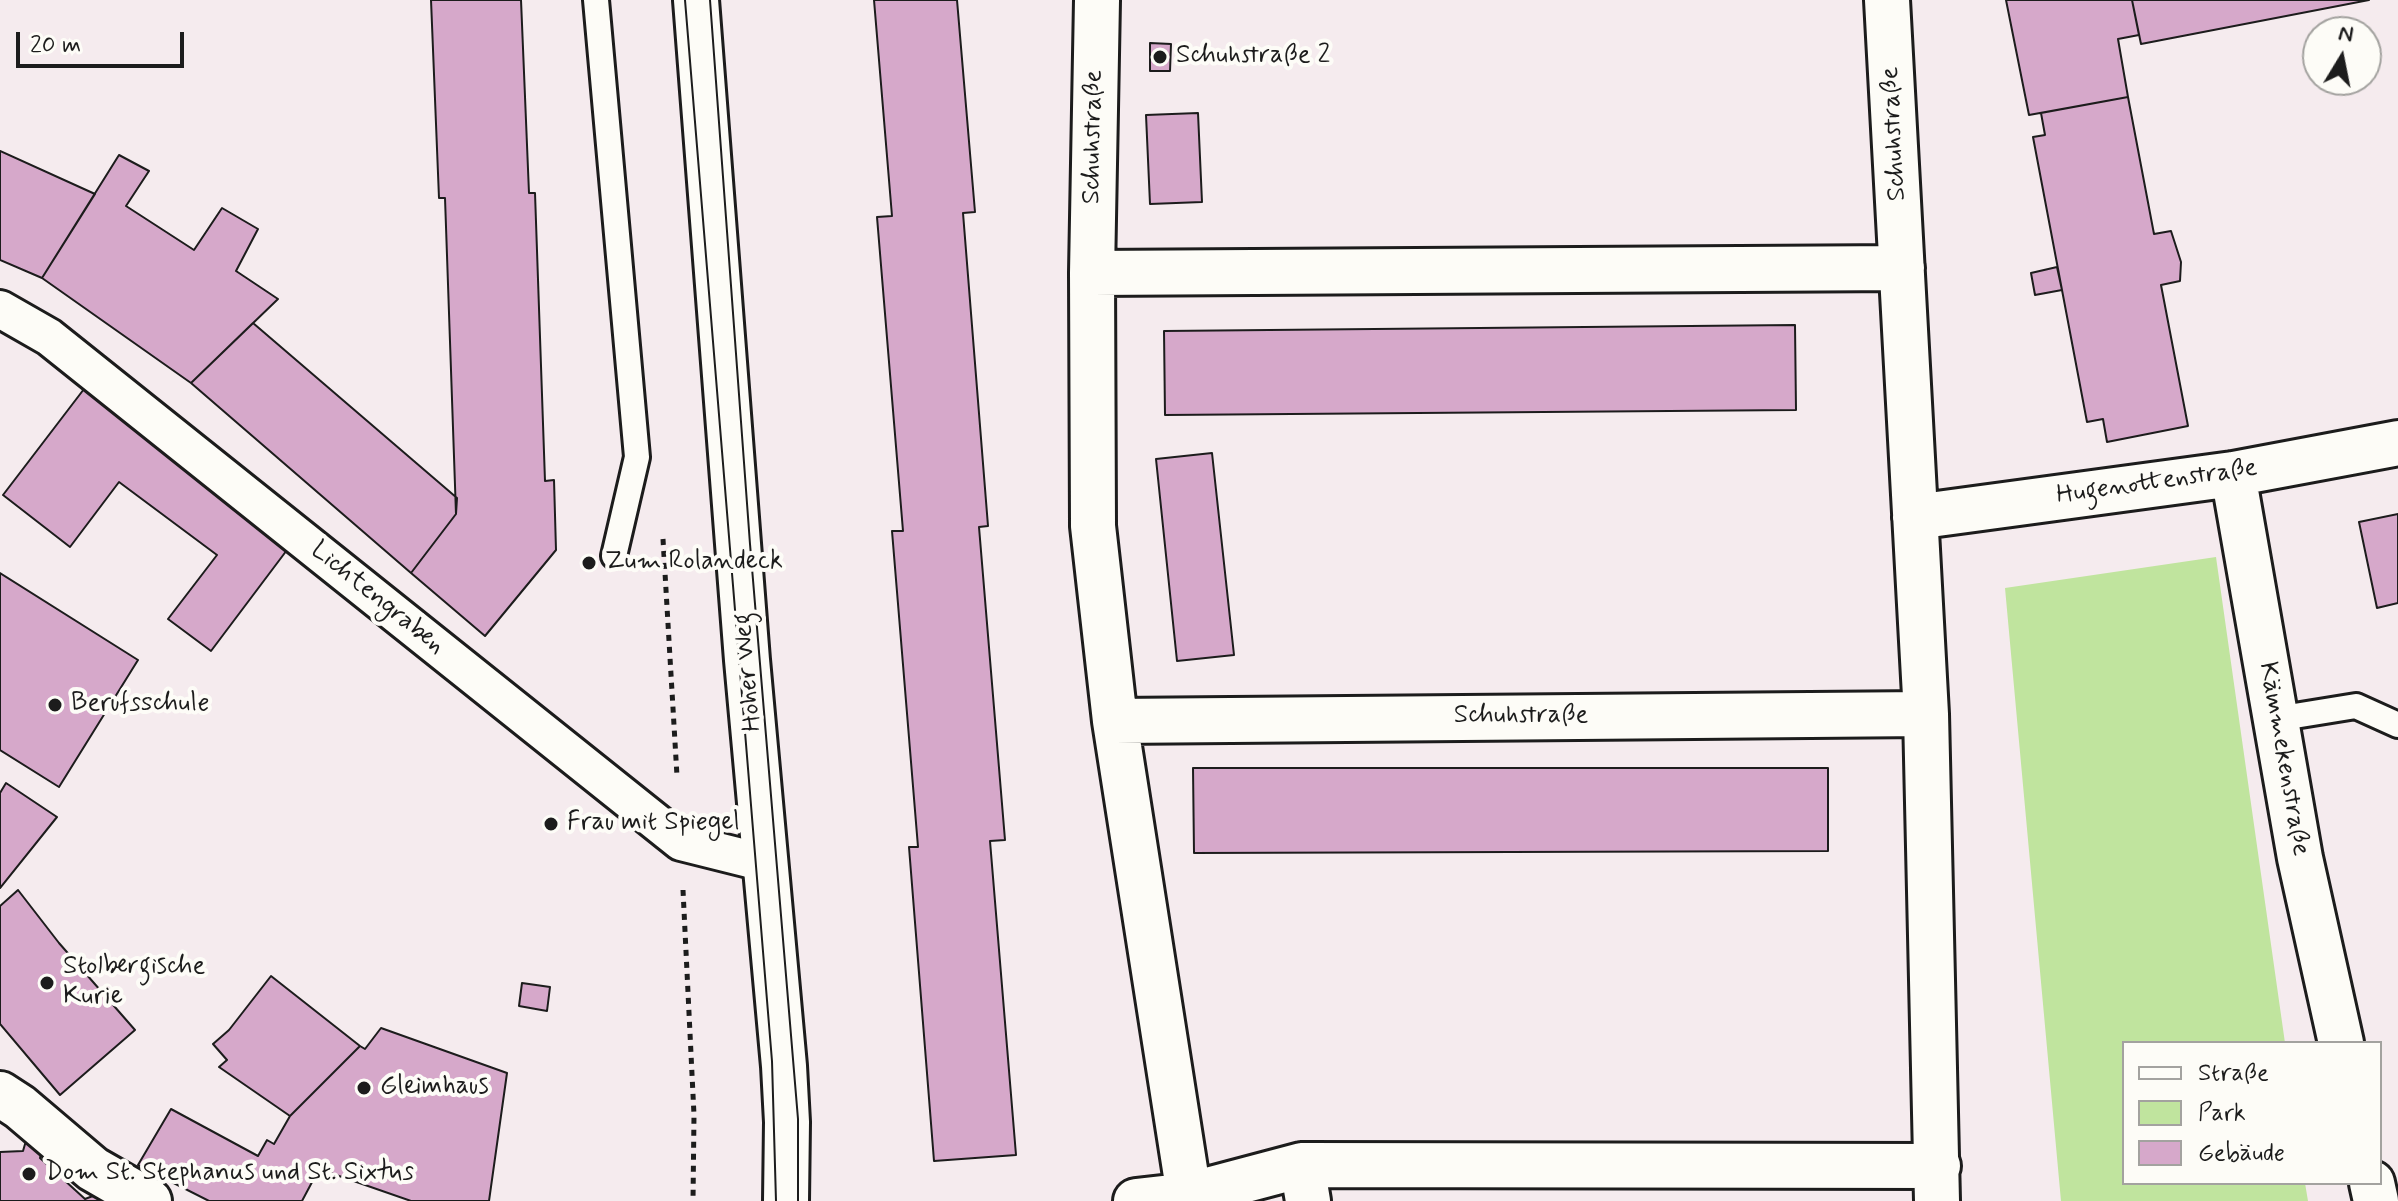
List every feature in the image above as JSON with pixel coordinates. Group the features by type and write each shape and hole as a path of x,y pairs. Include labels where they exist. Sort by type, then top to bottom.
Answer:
{"street":[{"name":"Hoher Weg","path":"696,0 784,1066 786,1201"},
{"name":"Schuhstraße","path":"1097,0 1092,273 1093,526 1115,721 1189,1195"},
{"name":"Schuhstraße","path":"1136,1201 1305,1183 1938,1183 1926,714 1887,0"},
{"path":"1092,273 1902,268"},
{"name":"Lichtengraben","path":"0,309 49,337 681,842 765,863"},
{"name":"Hugenottenstraße","path":"1915,517 2233,474 2398,443"},
{"name":"Kämmekenstraße","path":"2233,474 2300,858 2341,1041"},
{"name":"Schuhstraße","path":"1115,721 1926,714"},
{"path":"0,1094 20,1107 93,1169 149,1201"}],"lane":[{"path":"596,0 637,457 614,556"},
{"path":"2276,719 2356,706 2398,725"}],"green space":[{"path":"2216,557 2285,1041 2122,1041 2122,1185 2305,1185 2308,1201 2061,1201 2005,588"}],"building":[{"path":"431,0 521,0 529,193 535,193 545,481 554,480 556,550 485,636 411,573 456,514 445,198 439,198"},
{"path":"874,0 957,0 975,212 963,213 988,526 979,527 1005,840 990,841 1016,1155 934,1161 909,847 918,847 892,531 903,531 877,217 892,216"},
{"path":"2006,0 2132,0 2139,35 2118,39 2128,97 2029,115"},
{"path":"2132,0 2369,0 2141,44"},
{"name":"Schuhstraße 2","path":"1150,43 1171,44 1170,71 1150,71"},
{"path":"2128,97 2154,234 2171,231 2181,262 2180,281 2161,285 2188,426 2107,442 2103,419 2087,422 2033,137 2045,135 2041,113"},
{"path":"1198,113 1202,202 1150,204 1146,115"},
{"path":"0,151 95,194 42,278 0,260"},
{"path":"119,155 149,171 126,206 194,250 222,208 258,229 236,271 278,299 191,383 42,278"},
{"path":"2057,267 2062,290 2035,295 2031,273"},
{"path":"253,323 457,498 456,514 411,573 191,383"},
{"path":"1795,325 1796,410 1165,415 1164,331"},
{"path":"84,389 290,546 211,651 168,619 217,555 119,482 70,547 3,495"},
{"path":"1212,453 1234,655 1177,661 1156,459"},
{"path":"2398,514 2398,603 2377,608 2359,522"},
{"name":"Berufsschule","path":"0,573 138,660 59,787 0,750"},
{"path":"1193,768 1828,768 1828,851 1194,853"},
{"path":"6,783 57,817 0,888 0,793"},
{"name":"Stolbergische Kurie","path":"18,890 59,943 135,1030 60,1095 0,1024 0,906"},
{"path":"271,976 360,1046 290,1116 219,1067 227,1060 213,1044 229,1030"},
{"path":"522,983 550,987 547,1011 519,1006"},
{"name":"Gleimhaus","path":"381,1028 507,1073 489,1201 411,1201 319,1169 302,1201 209,1201 138,1165 171,1109 258,1156 267,1140 274,1144 290,1116 360,1046 365,1049"},
{"name":"Dom St. Stephanus und St. Sixtus","path":"30,1127 47,1132 40,1158 85,1199 106,1191 111,1201 0,1201 0,1152 23,1151"}],"tram line":[{"path":"685,0 772,1061 776,1201"},
{"path":"710,0 750,544 798,1119 798,1201"}],"place":[{"name":"Schuhstraße 2","path":"1160,57"},
{"name":"Zum Rolandeck","path":"589,563"},
{"name":"Berufsschule","path":"55,705"},
{"name":"Frau mit Spiegel","path":"551,824"},
{"name":"Stolbergische Kurie","path":"47,983"},
{"name":"Gleimhaus","path":"364,1088"},
{"name":"Dom St. Stephanus und St. Sixtus","path":"29,1174"}]}
